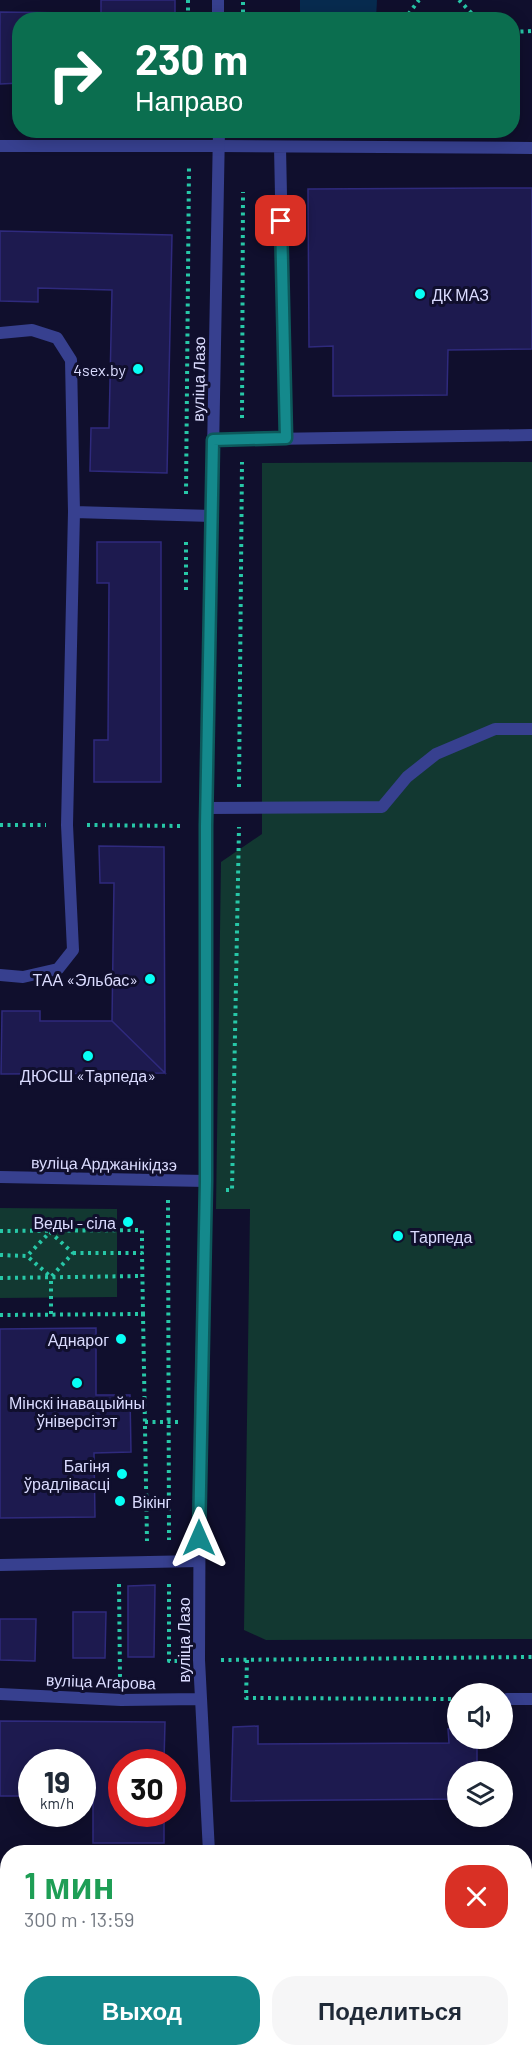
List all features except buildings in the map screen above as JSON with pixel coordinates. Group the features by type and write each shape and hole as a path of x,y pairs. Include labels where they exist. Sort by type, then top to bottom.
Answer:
{"street":[{"name":"вуліца Лазо","path":"209,1845 200,1699 199,1561 206,1181 206,808 219,138"},
{"path":"0,146 532,148"},
{"path":"280,147 286,438"},
{"path":"0,333 32,330 57,338 71,360 74,512 67,825 73,950 58,969 23,977 0,975"},
{"path":"213,440 532,435"},
{"path":"74,512 212,516"},
{"path":"206,808 382,807 407,777 436,754 495,729 532,729"},
{"name":"вуліца Арджанікідзэ","path":"0,1177 206,1181"},
{"path":"0,1565 199,1561"},
{"name":"вуліца Агарова","path":"0,1694 121,1700 200,1699"},
{"path":"513,1699 532,1699"}],"path":[{"path":"459,0 470,12"},
{"path":"529,31 532,26"},
{"path":"0,825 206,826"},
{"path":"0,1231 142,1230 147,1562"},
{"path":"50,1232 73,1253 142,1253"},
{"path":"27,1256 50,1232"},
{"path":"51,1314 51,1277 73,1253"},
{"path":"0,1255 27,1256 51,1277"},
{"path":"0,1278 142,1276"},
{"path":"0,1315 143,1314"},
{"path":"145,1422 155,1422"},
{"path":"119,1572 121,1700"},
{"path":"199,1660 532,1657"},
{"path":"247,1660 246,1698 447,1699"}],"green space":[{"name":"Тарпеда","path":"532,462 532,1639 266,1640 244,1630 250,1209 216,1209 221,862 262,834 262,463"},
{"path":"0,1208 117,1209 117,1297 0,1298"}],"water":[{"path":"300,0 377,0 376,12 300,12"}],"place":[{"name":"ДК МАЗ","path":"420,294"},
{"name":"4sex.by","path":"138,369"},
{"name":"ТАА «Эльбас»","path":"150,979"},
{"name":"ДЮСШ «Тарпеда»","path":"88,1056"},
{"name":"Веды - сіла","path":"128,1222"},
{"name":"Тарпеда","path":"398,1236"},
{"name":"Аднарог","path":"121,1339"},
{"name":"Мінскі інавацыйны ўніверсітэт","path":"77,1383"},
{"name":"Багіня ўрадлівасці","path":"122,1474"},
{"name":"Вікінг","path":"120,1501"}],"route":[{"path":"199,1538 206,1181 206,826 213,440 286,438 281,221"}]}
